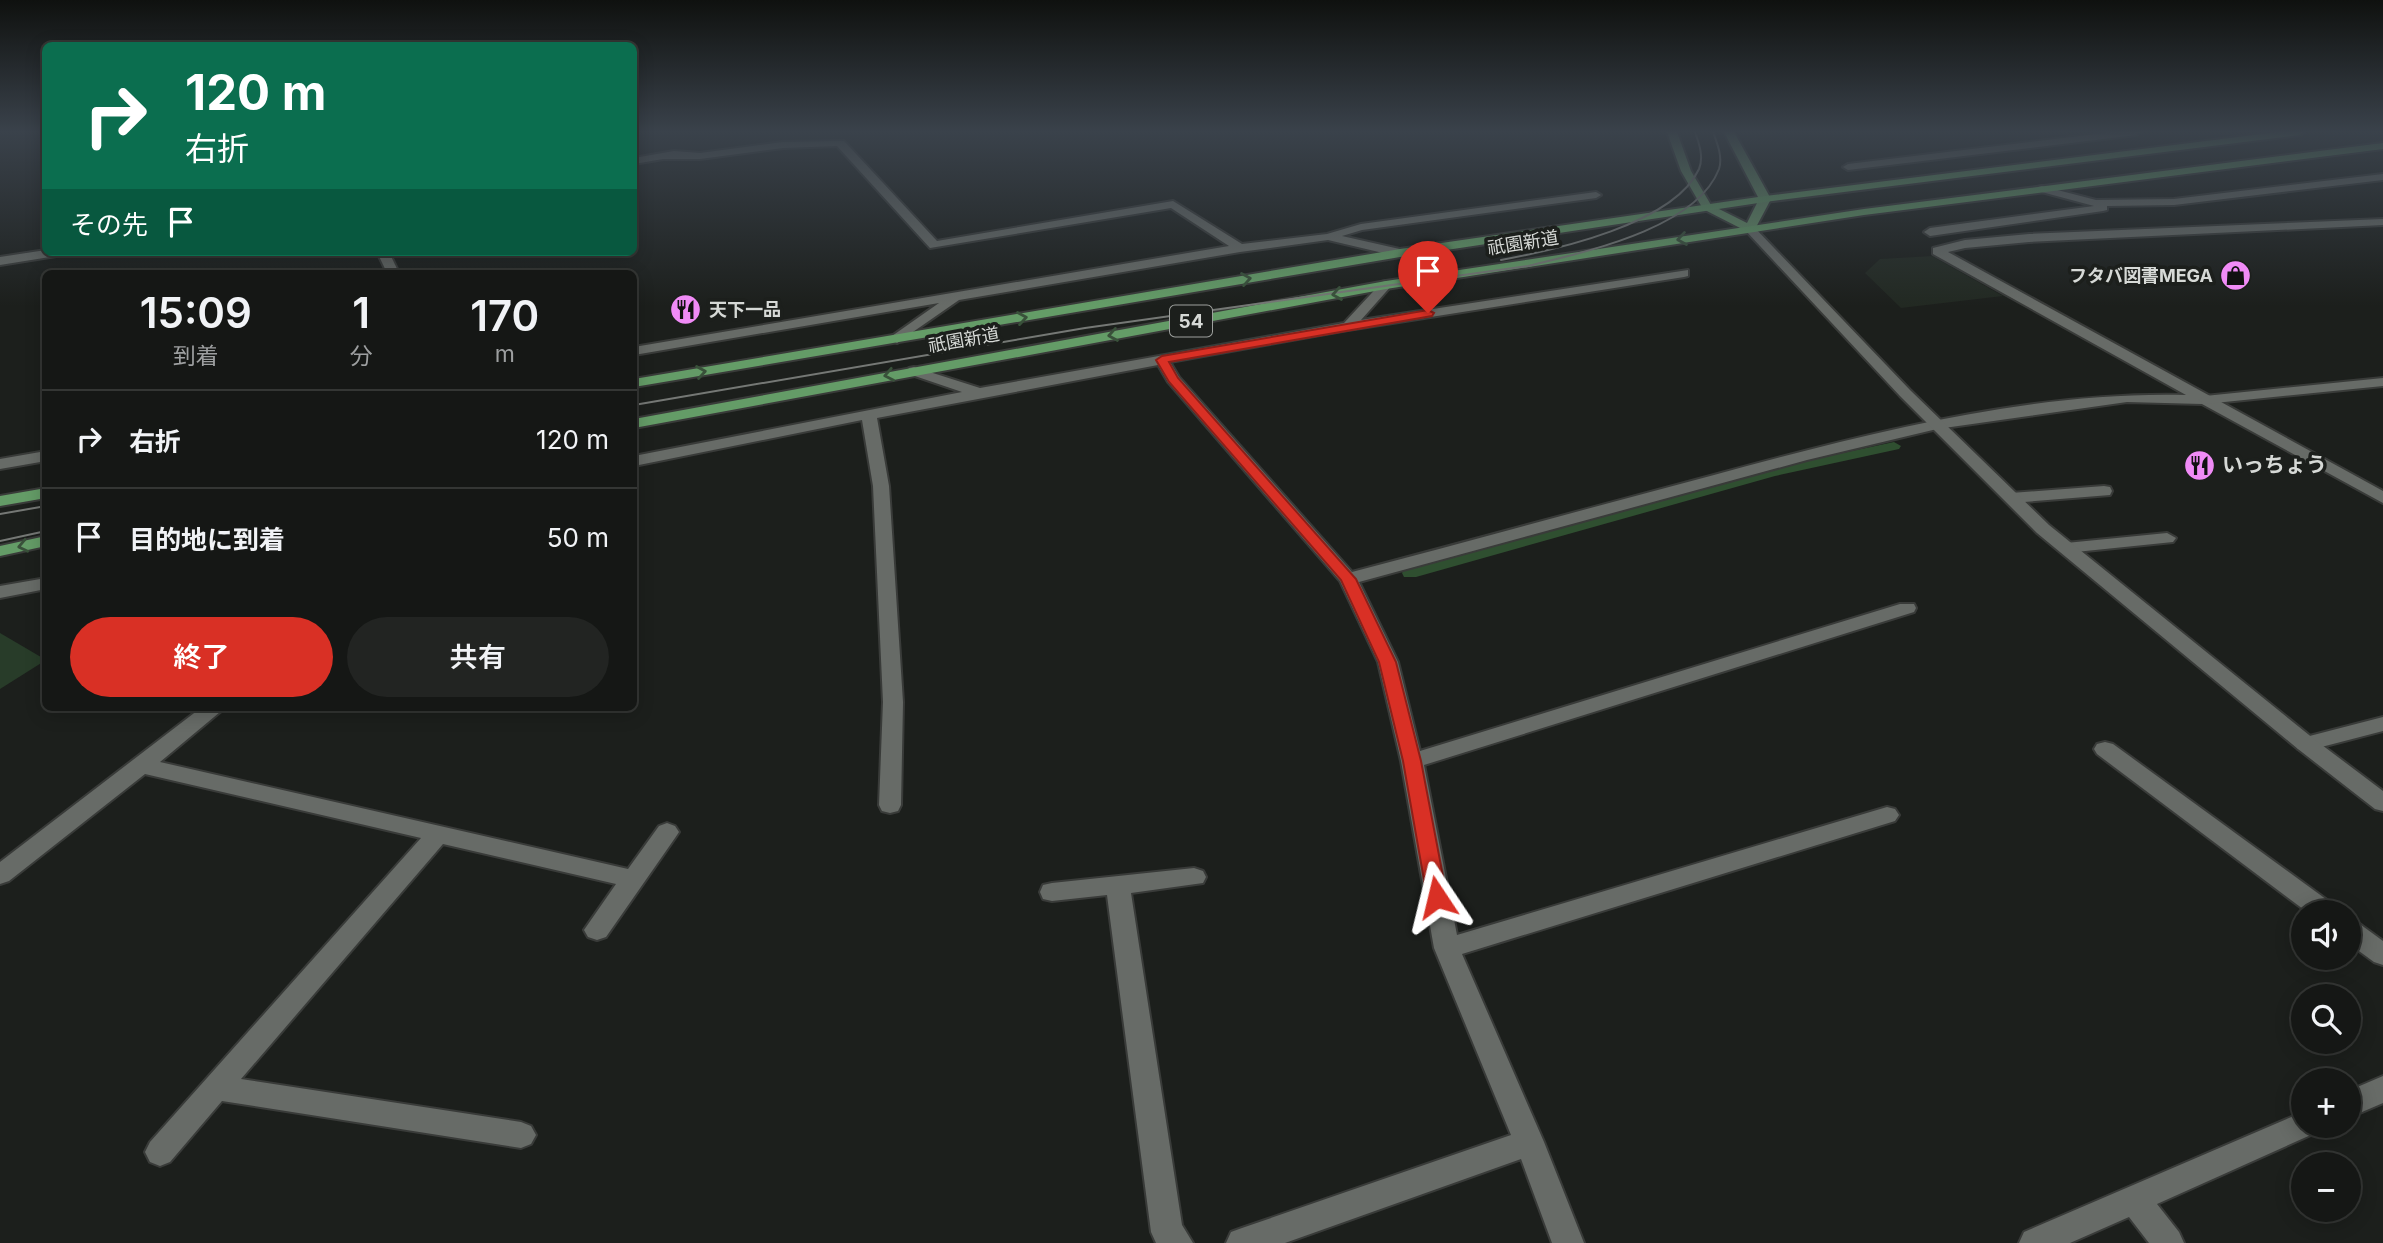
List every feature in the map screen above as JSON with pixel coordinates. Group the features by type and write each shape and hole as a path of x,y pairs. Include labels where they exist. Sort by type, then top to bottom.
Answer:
{"highway":[{"name":"祇園新道","path":"637,382 1401,253 1840,190"},
{"name":"祇園新道","path":"637,423 914,370 1386,285 1750,229 2042,190"},
{"path":"0,501 42,493"},
{"path":"0,551 42,542"}],"main road":[{"path":"1697,190 1707,207 1750,229 1765,199 1760,190"}],"street":[{"path":"883,190 934,246 1173,204 1240,248"},
{"path":"2042,190 2095,203 2174,202 2274,190"},
{"path":"637,350 1240,248 1328,237 1361,227 1596,195"},
{"path":"1930,232 2143,202"},
{"path":"2383,222 2029,238 1965,244 1937,251 2383,498"},
{"path":"1750,229 1937,425 2066,548 2306,744 2383,803"},
{"path":"1328,237 1401,253"},
{"path":"0,261 42,254"},
{"path":"637,460 978,393 1348,326 1684,273"},
{"path":"1348,326 1386,285"},
{"path":"897,339 956,296"},
{"path":"1162,360 1173,379 1348,579 1388,662 1412,761 1447,948 1529,1142 1568,1243"},
{"path":"914,370 978,393"},
{"path":"1348,579 1791,460 1937,425 2127,398 2204,400 2383,382"},
{"path":"868,415 873,430 882,513 893,702 890,805"},
{"path":"0,464 42,457"},
{"path":"2011,498 2104,491"},
{"path":"2066,548 2166,538"},
{"path":"0,592 42,584"},
{"path":"1412,761 1907,608"},
{"path":"0,875 211,711"},
{"path":"2306,744 2383,724"},
{"path":"2105,749 2309,900"},
{"path":"141,765 633,879"},
{"path":"1447,948 1887,815"},
{"path":"597,930 667,832"},
{"path":"160,1152 439,833"},
{"path":"1052,892 1194,877"},
{"path":"1118,885 1167,1232 1177,1243"},
{"path":"2361,939 2383,955"},
{"path":"217,1088 520,1135"},
{"path":"2361,1099 2383,1089"},
{"path":"2035,1243 2291,1130"},
{"path":"1242,1243 1529,1142"},
{"path":"2134,1199 2168,1243"}],"shaded area":[{"path":"1932,256 2003,296 1901,308 1865,273 1880,259"}],"green space":[{"path":"0,633 42,658 42,663 0,689"}],"waterway":[{"path":"1410,573 1772,472 1894,446"}],"tram line":[{"path":"1501,260 1551,249 1611,231 1665,205 1684,190"},
{"path":"637,404 1085,328 1528,266 1636,235 1687,208 1706,190"},
{"path":"0,514 42,507"},
{"path":"0,541 42,532"}],"place":[{"name":"フタバ図書MEGA","path":"2236,276"},
{"name":"天下一品","path":"686,310"},
{"name":"いっちょう","path":"2199,465"}],"route":[{"path":"1428,313 1162,360 1173,379 1348,579 1388,662 1412,761 1437,897"}]}
